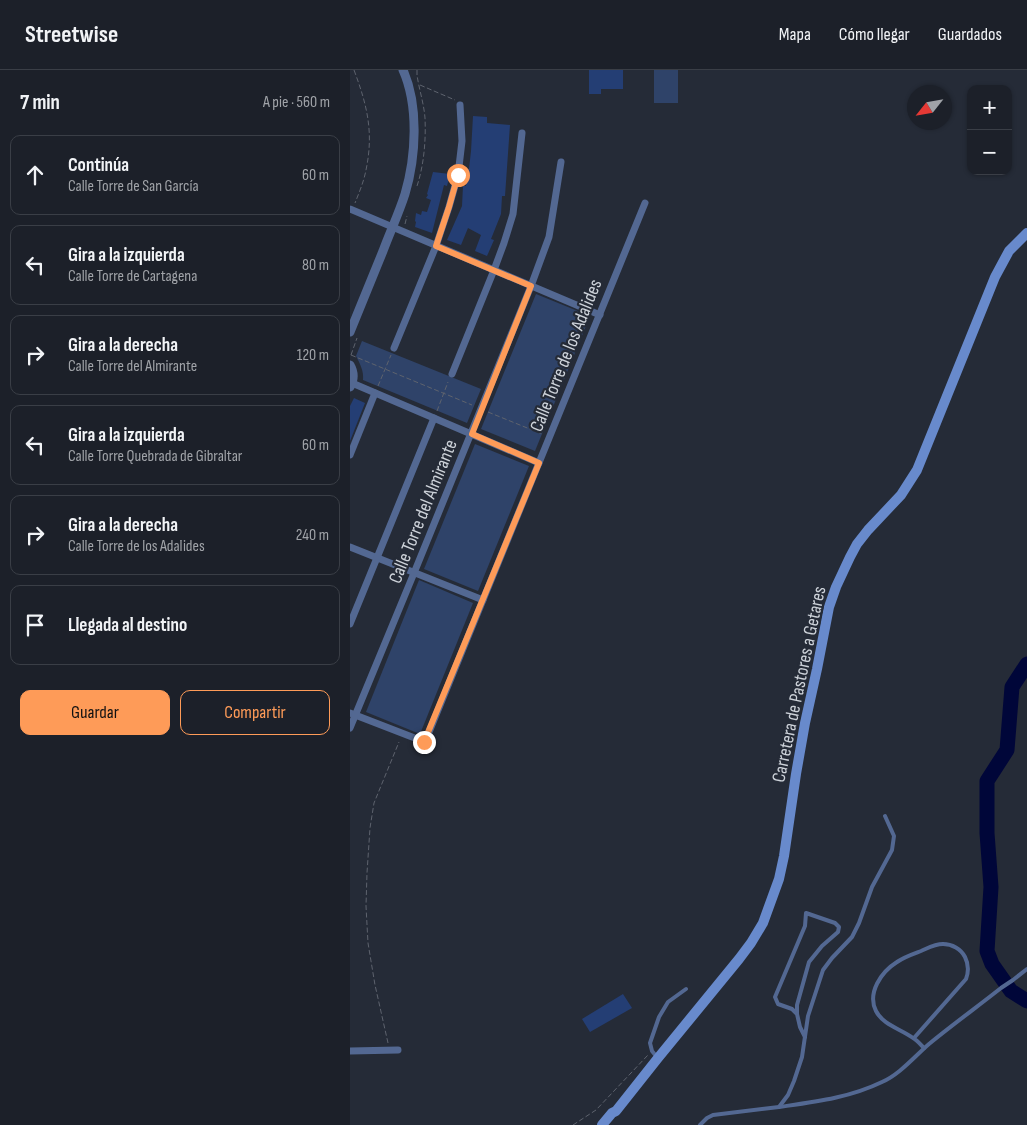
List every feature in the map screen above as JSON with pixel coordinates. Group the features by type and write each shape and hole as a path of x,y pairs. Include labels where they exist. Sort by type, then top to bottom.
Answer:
{"main road":[{"name":"Carretera de Pastores a Getares","path":"602,1125 616,1111 739,959 763,923 779,879 784,856 805,723 829,607 836,587 857,544 901,495 917,470 995,277 1009,251 1027,233"},
{"name":"Carretera de Pastores a Getares","path":"609,1125 616,1111"}],"street":[{"path":"350,332 405,195 411,170 413,156 413,111 403,70"},
{"path":"394,348 436,246 458,175 462,141 460,105"},
{"path":"452,374 494,270 513,214 522,133"},
{"name":"Calle Torre del Almirante","path":"350,728 353,714 472,434 531,286 549,237 561,162"},
{"name":"Calle Torre de los Adalides","path":"403,734 424,742 645,203"},
{"path":"351,210 600,315"},
{"path":"350,365 353,374 351,385 375,393 539,463"},
{"path":"350,455 375,393"},
{"path":"350,624 434,418"},
{"path":"350,547 483,600"},
{"path":"353,714 403,734"},
{"path":"350,1051 394,1050"}],"lane":[{"path":"778,1106 788,1095 794,1081 802,1057 808,1016 824,970 832,958 852,937 872,887 892,850 894,836 885,816"},
{"path":"796,1014 792,1010 778,1004 775,997 805,926 806,912 835,923 839,929 809,962 796,1014 805,1037"},
{"path":"914,1038 966,979 969,966 963,953 958,948 944,944 935,945 896,962 874,989 874,1005 877,1013 883,1020 914,1038 924,1048"},
{"path":"700,1125 713,1115 831,1099 859,1092 881,1083 898,1072 924,1048 1027,969"},
{"path":"658,1058 652,1051 650,1043 659,1017 668,1002 686,989"}],"path":[{"path":"351,210 366,172 370,142 367,108 354,70"},
{"path":"419,85 460,102 460,105"},
{"path":"375,393 394,348"},
{"path":"351,355 549,438"},
{"path":"434,418 452,374"},
{"path":"394,1050 375,985 368,943 366,873 374,803 403,734"}],"shaded area":[{"path":"654,70 678,70 678,103 654,103"},
{"path":"536,294 590,316 535,451 481,429"},
{"path":"362,341 481,389 467,423 363,380 362,371 356,356"},
{"path":"475,444 529,466 478,591 424,569"},
{"path":"419,580 473,603 420,734 366,712"}],"building":[{"path":"589,70 623,70 623,89 601,89 601,94 589,94"},
{"path":"473,116 487,117 487,123 510,125 505,196 502,196 501,214 491,239 494,240 487,256 475,251 481,235 468,228 461,245 447,240 462,206 463,186 466,186 467,169 469,169"},
{"path":"433,172 450,174 447,186 444,185 432,233 415,227 415,221 416,213 421,215 422,211 427,212 431,200 426,198"},
{"path":"354,398 365,403 350,441 350,406"},
{"path":"623,994 632,1008 590,1032 582,1019"}],"waterway":[{"path":"1027,664 1012,687 1007,750 987,781 987,833 991,887 987,951 992,964 1011,991 1027,1001"}],"route":[{"path":"424,742 539,463 472,434 531,286 436,246 458,175"}]}
